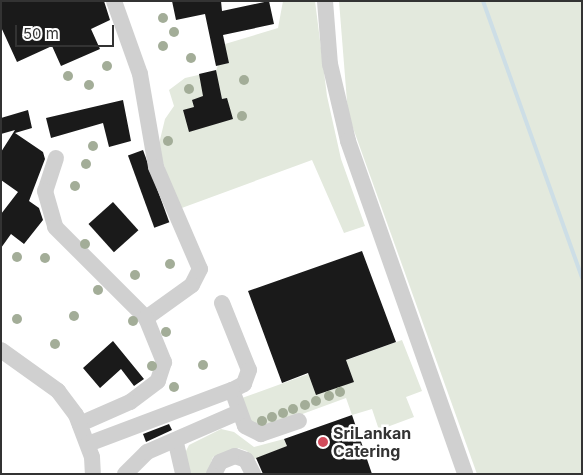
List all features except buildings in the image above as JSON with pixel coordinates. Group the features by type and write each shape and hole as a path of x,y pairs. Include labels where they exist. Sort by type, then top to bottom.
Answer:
{"street":[{"path":"114,1 140,74 156,167 200,268 192,285 146,318"},
{"path":"326,1 330,64 348,141 465,474"},
{"path":"56,158 45,191 55,227 146,318 164,362 158,382 130,402 80,424"},
{"path":"88,444 244,384 248,370 222,303"},
{"path":"1,350 58,391 80,424 88,444 93,474"},
{"path":"232,390 245,426 256,433 299,421"},
{"path":"125,474 148,452 176,443 239,412"},
{"path":"176,443 183,474"},
{"path":"214,474 220,462 235,456 246,460 253,474"}],"shaded area":[{"path":"283,1 315,1 327,96 341,159 365,226 344,233 312,160 179,209 158,148 165,119 174,106 169,90 185,78 216,71 225,44 278,28"},
{"path":"339,1 582,1 582,474 477,474 348,114"},
{"path":"402,340 422,391 406,397 414,417 379,430 372,409 352,415 346,398 267,427 252,423 242,398"},
{"path":"221,429 234,432 254,447 284,439 287,446 252,460 247,451 238,448 213,457 207,474 188,474 185,453 189,445"}],"waterway":[{"path":"483,1 582,278"}],"place":[{"name":"SriLankan Catering","path":"323,442"}]}
